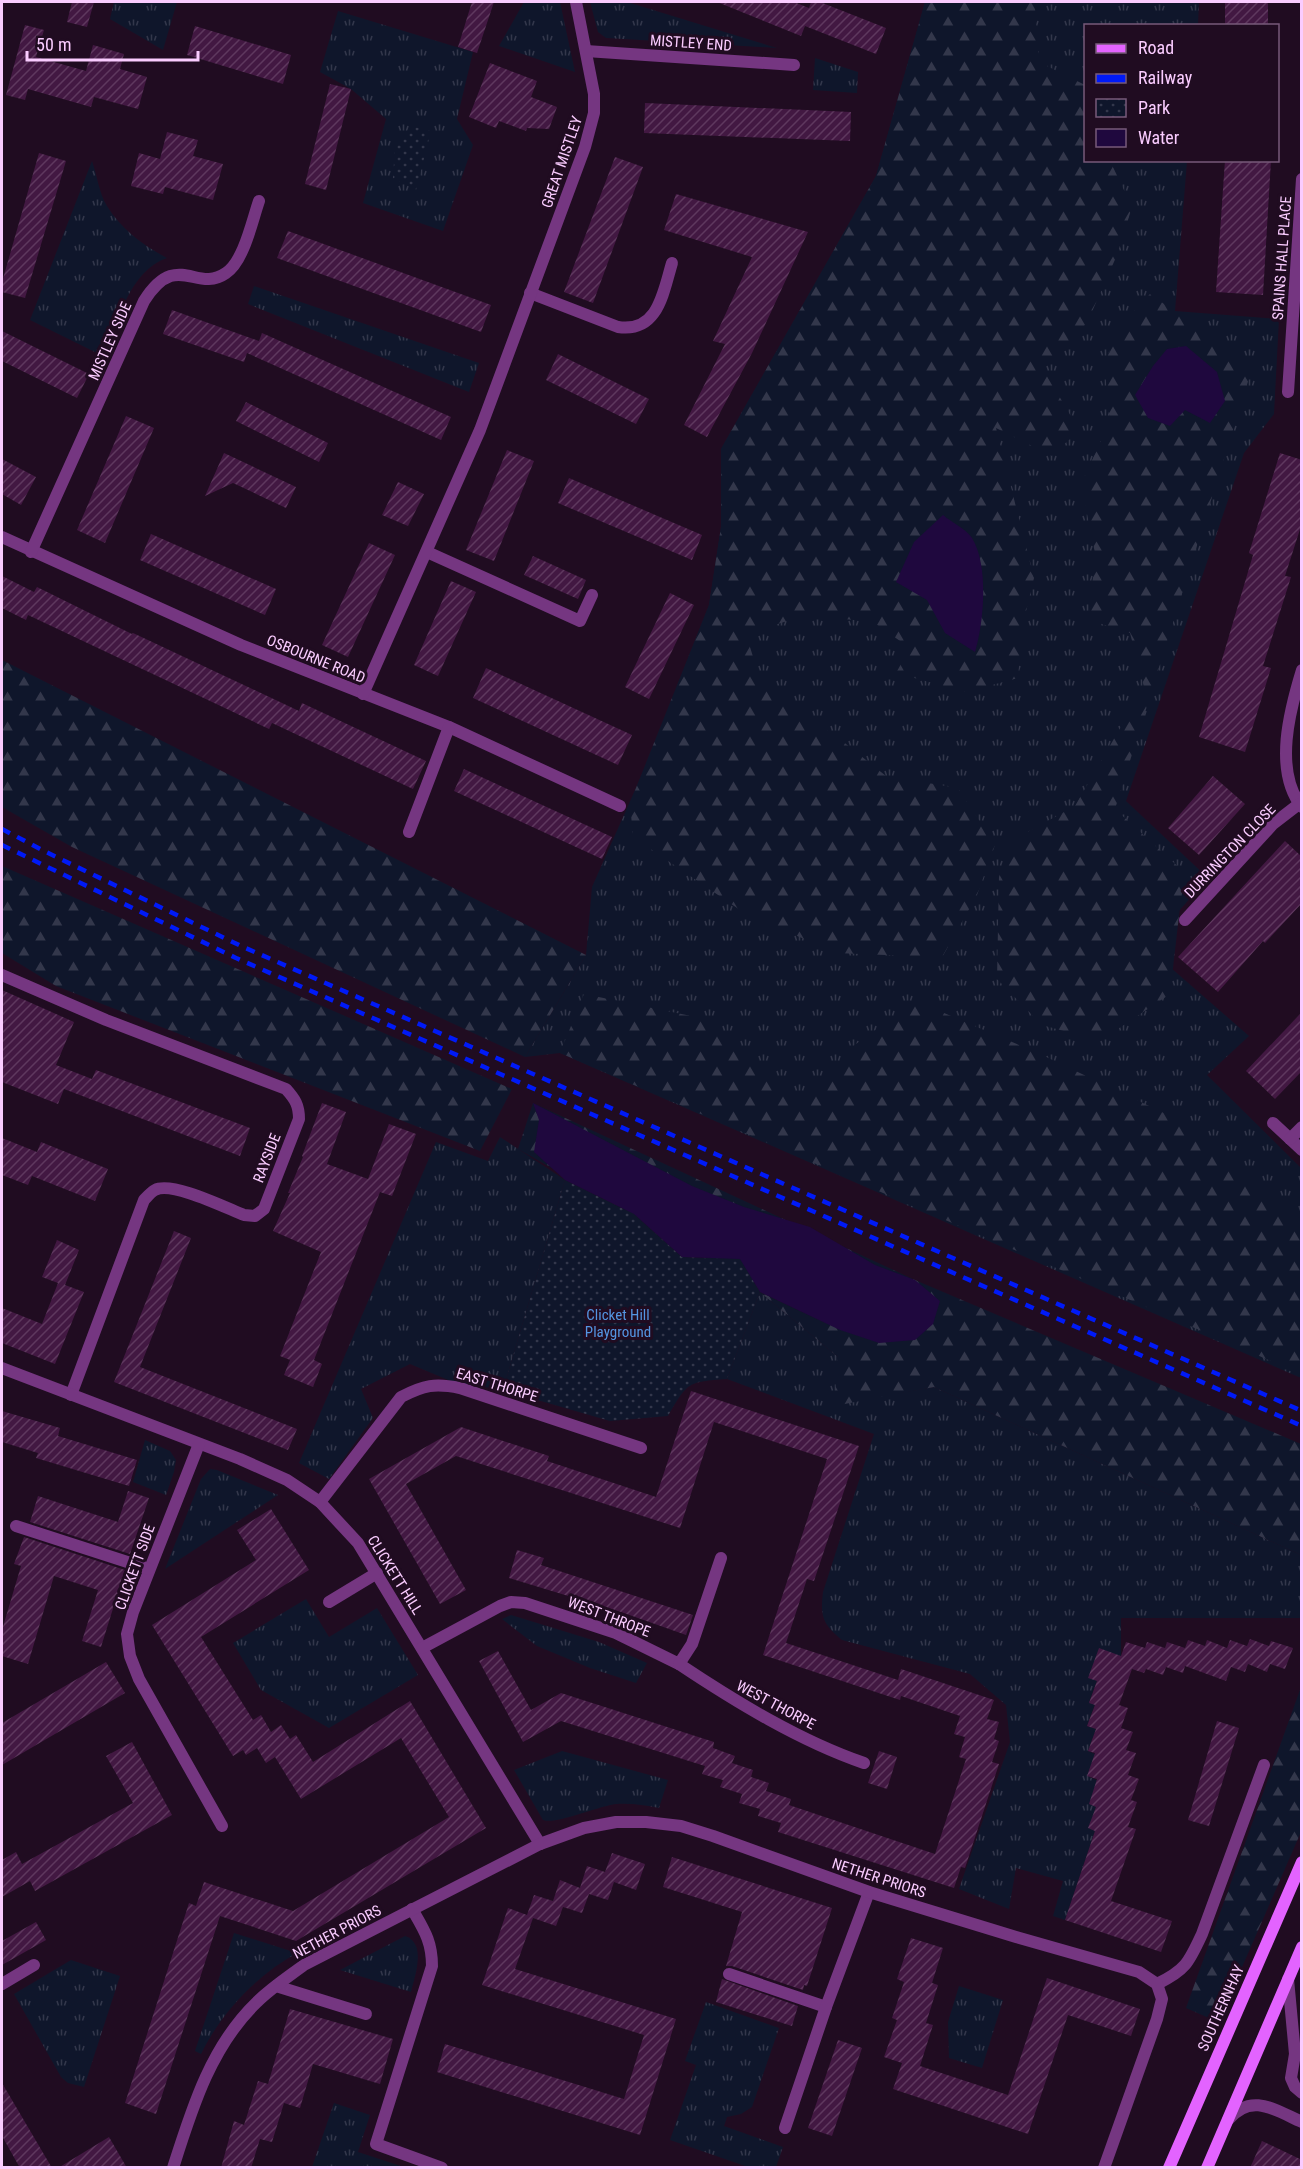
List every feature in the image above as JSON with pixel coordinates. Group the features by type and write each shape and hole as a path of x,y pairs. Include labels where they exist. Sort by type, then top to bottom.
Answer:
{"street":[{"name":"GREAT MISTLEY","path":"363,694 480,430 591,128 594,94 576,2"},
{"name":"MISTLEY END","path":"586,51 794,65"},
{"name":"SPAINS HALL PLACE","path":"1288,392 1297,339 1302,179"},
{"name":"MISTLEY SIDE","path":"31,552 144,301 153,287 164,278 174,275 214,278 226,273 242,251 259,201"},
{"path":"530,293 618,327 631,329 641,326 652,317 660,301 672,263"},
{"name":"OSBOURNE ROAD","path":"2,537 241,645 449,727 620,806"},
{"path":"427,552 580,621 592,595"},
{"path":"1300,806 1290,783 1286,755 1287,725 1302,670"},
{"path":"409,832 449,727"},
{"name":"DURRINGTON CLOSE","path":"1185,920 1274,824 1300,806"},
{"name":"RAYSIDE","path":"2,975 106,1020 286,1089 299,1108 298,1119 264,1209 255,1215 244,1215 176,1189 154,1190 144,1200 71,1395"},
{"path":"1273,1123 1302,1150"},
{"path":"1290,1139 1302,1127"},
{"name":"CLICKETT HILL","path":"2,1368 199,1443 287,1480 320,1502 358,1543 540,1844"},
{"name":"EAST THORPE","path":"320,1502 401,1396 420,1387 439,1384 460,1388 641,1448"},
{"name":"CLICKETT SIDE","path":"199,1443 149,1569 127,1634 130,1656 139,1679 222,1826"},
{"path":"16,1526 149,1569"},
{"path":"679,1664 692,1644 721,1558"},
{"path":"329,1602 377,1573"},
{"name":"WEST THROPE","path":"422,1648 511,1602 525,1603 616,1633 679,1664"},
{"name":"WEST THORPE","path":"679,1664 721,1692 762,1714 837,1754 864,1763"},
{"path":"1104,2168 1157,2019 1162,1999 1157,1984 1177,1975 1191,1958 1264,1765"},
{"name":"NETHER PRIORS","path":"173,2168 194,2101 215,2059 235,2026 258,2001 276,1986 304,1965 540,1844 584,1828 616,1822 646,1822 681,1826 869,1892 1139,1972 1157,1984"},
{"name":"SOUTHERNHAY","path":"1169,2168 1302,1862"},
{"path":"785,2128 826,2007 869,1892"},
{"path":"412,1909 429,1938 432,1966 376,2144 442,2168"},
{"path":"1207,2168 1302,1947"},
{"path":"2,1984 34,1965"},
{"path":"729,1974 826,2007"},
{"path":"1288,1978 1297,2047 1302,2060"},
{"path":"276,1986 366,2014"},
{"path":"1297,2047 1294,2054 1295,2087 1302,2093"},
{"path":"1225,2123 1234,2112 1245,2106 1256,2104 1264,2105 1302,2122"}],"green space":[{"path":"114,2 177,2 163,50 110,19"},
{"path":"524,2 560,2 575,72 499,46"},
{"path":"590,2 627,2 777,48 606,38 598,32"},
{"path":"925,2 1199,2 1198,24 1084,24 1084,162 1187,162 1175,311 1279,319 1274,414 1244,453 1126,801 1208,878 1147,947 1249,1036 1207,1075 1301,1168 1301,1378 560,1053 525,1057 586,955 592,887 647,763 709,605 721,527 721,449 876,176"},
{"path":"925,2 1058,2 1035,7 1039,62 1084,84 1084,162 1114,162 1112,165 1132,207 1117,255 1087,323 1042,367 1079,430 1052,456 996,428 1034,578 1022,628 1018,678 966,692 896,673 910,648 873,622 806,615 746,634 762,686 841,740 886,776 958,788 995,845 977,895 940,961 910,956 836,953 743,912 633,837 630,803 709,605 721,527 721,449 876,176"},
{"path":"338,11 473,52 457,119 473,145 443,231 363,203 386,119 351,89 320,72"},
{"path":"815,58 858,72 857,93 813,90"},
{"path":"411,126 431,131 416,190 393,178 395,147"},
{"path":"92,161 102,195 119,222 150,248 167,258 143,274 134,286 126,299 103,356 30,320"},
{"path":"254,286 479,363 469,392 248,304"},
{"path":"1150,294 1204,332 1250,375 1115,809 1184,872 1170,994 1100,1041 1042,1025 997,979 999,877 1011,841 1075,806 1144,687 1130,633 1089,620 1095,553 1081,484 1110,421 1104,362 1124,322"},
{"path":"2,660 586,955 525,1057 72,847 2,807"},
{"path":"2,866 512,1089 480,1151 56,986 2,953"},
{"path":"584,994 701,1018 808,1105 849,1049 916,1001 1040,1054 1166,1114 1270,1198 1301,1229 1301,1374 560,1053"},
{"path":"533,1103 915,1280 1301,1444 1301,1555 934,1387 834,1406 838,1357 760,1292 828,1324 518,1149"},
{"path":"500,1137 565,1180 503,1390 453,1382 410,1364 361,1389 373,1418 329,1479 299,1463 436,1142 488,1161"},
{"name":"Clicket Hill Playground","path":"565,1180 634,1214 682,1257 740,1259 760,1292 727,1379 704,1381 690,1386 680,1396 668,1416 610,1421 503,1390"},
{"path":"760,1292 888,1395 934,1387 1301,1555 1301,1618 1121,1618 1121,1656 1097,1681 1089,1702 1095,1704 1087,1726 1096,1729 1088,1751 1097,1755 1089,1777 1097,1780 1096,1807 1089,1828 1095,1831 1065,1920 1053,1916 1063,1881 1016,1868 1009,1909 959,1889 1010,1742 1006,1705 970,1674 842,1640 824,1619 823,1592 874,1434 727,1379"},
{"path":"145,1440 170,1451 176,1460 166,1495 133,1482"},
{"path":"210,1469 278,1495 165,1569 201,1479"},
{"path":"306,1599 329,1637 377,1608 418,1675 329,1728 261,1690 233,1643"},
{"path":"511,1615 599,1642 647,1663 636,1683 590,1668 537,1646 502,1619"},
{"path":"1301,1687 1301,1832 1218,2022 1186,2008"},
{"path":"562,1751 668,1780 659,1808 637,1804 616,1804 567,1818 543,1820 514,1770"},
{"path":"234,1933 297,1953 268,1972 242,1996 219,2024 201,2054 195,2051"},
{"path":"405,1936 416,1945 418,1953 417,1969 411,1992 340,1970"},
{"path":"71,1960 120,1976 84,2087 68,2083 61,2077 14,1994"},
{"path":"959,1986 1003,2000 982,2068 949,2058 948,2022"},
{"path":"706,2002 779,2028 752,2107 741,2114 727,2117 724,2126 783,2147 776,2167 748,2167 670,2140 696,2065 685,2061"},
{"path":"334,2103 370,2115 358,2152 404,2167 312,2167"}],"water":[{"path":"1186,346 1217,372 1225,401 1210,423 1185,410 1170,426 1148,418 1135,395 1167,349"},
{"path":"943,515 972,538 981,563 983,594 981,626 975,652 945,633 927,600 896,582 914,542"},
{"path":"533,1103 692,1186 744,1207 810,1227 875,1265 915,1280 940,1301 933,1324 915,1340 879,1343 840,1330 760,1292 740,1259 682,1257 634,1214 565,1180 534,1152 539,1120"}],"building":[{"path":"72,2 94,2 87,27 67,22"},
{"path":"472,2 494,2 477,53 458,47"},
{"path":"717,2 794,2 809,8 811,2 820,2 886,28 876,54 805,26 801,36"},
{"path":"1225,2 1268,2 1268,24 1225,24"},
{"path":"25,25 44,30 36,57 86,71 93,45 124,54 120,69 147,77 138,109 94,97 91,107 28,89 25,100 6,95"},
{"path":"195,26 291,55 283,84 187,55"},
{"path":"490,63 537,81 531,97 557,107 549,129 527,128 526,131 499,121 496,128 469,117"},
{"path":"330,84 351,89 326,190 305,184"},
{"path":"645,103 851,112 850,141 644,133"},
{"path":"167,132 198,140 193,156 223,164 213,200 165,187 163,194 131,186 139,153 160,159"},
{"path":"39,153 66,161 25,298 2,292 2,282"},
{"path":"615,157 643,167 593,303 564,292"},
{"path":"1225,162 1271,162 1263,295 1216,292"},
{"path":"676,194 808,232 752,353 707,437 684,425 725,344 713,341 752,257 664,230"},
{"path":"288,231 491,305 481,332 277,258"},
{"path":"172,310 259,341 262,333 451,417 441,440 247,353 244,362 163,334"},
{"path":"2,331 89,374 77,398 2,361"},
{"path":"558,354 649,399 636,424 546,380"},
{"path":"246,402 328,443 319,462 236,421"},
{"path":"126,416 154,428 105,543 77,530"},
{"path":"507,450 534,461 494,561 466,550"},
{"path":"224,453 296,487 286,508 233,483 205,496"},
{"path":"1280,453 1302,460 1302,523 1285,576 1291,577 1263,666 1271,668 1245,752 1199,737 1253,555 1249,553"},
{"path":"2,459 36,477 21,505 2,494"},
{"path":"569,478 702,535 692,560 558,503"},
{"path":"398,482 424,494 408,526 382,515"},
{"path":"151,534 276,589 265,615 140,560"},
{"path":"369,543 395,555 348,657 322,645"},
{"path":"533,556 586,580 578,599 524,575"},
{"path":"2,576 34,592 37,587 132,634 299,711 302,703 426,761 413,789 272,723 269,729 28,615 26,620 2,608"},
{"path":"451,581 476,592 438,676 414,665"},
{"path":"670,593 694,605 649,699 625,687"},
{"path":"486,668 632,735 618,765 473,698"},
{"path":"464,769 612,837 602,859 454,791"},
{"path":"1213,776 1245,804 1199,855 1168,828"},
{"path":"1285,841 1302,857 1302,903 1265,943 1263,941 1218,992 1178,957"},
{"path":"2,990 74,1022 56,1065 92,1079 96,1070 250,1128 240,1156 64,1089 58,1104 2,1082"},
{"path":"1302,1012 1302,1071 1275,1099 1246,1071"},
{"path":"322,1103 346,1112 327,1164 368,1179 389,1124 416,1134 392,1196 380,1192 314,1360 322,1364 313,1387 284,1375 290,1360 280,1356 321,1252 273,1231 290,1193 288,1193"},
{"path":"2,1138 37,1152 41,1142 108,1169 95,1201 32,1176 28,1185 2,1175"},
{"path":"174,1231 191,1238 140,1367 297,1429 288,1450 114,1382"},
{"path":"57,1240 79,1250 65,1285 84,1292 55,1364 2,1343 2,1308 42,1324 58,1283 42,1277"},
{"path":"691,1391 859,1446 814,1581 807,1579 786,1643 898,1680 901,1669 994,1700 987,1719 999,1722 994,1739 999,1741 992,1762 999,1764 965,1868 961,1867 954,1888 778,1832 781,1823 758,1816 760,1809 739,1803 742,1794 720,1787 723,1780 702,1774 705,1766 561,1721 523,1742 479,1661 498,1651 531,1710 561,1693 714,1742 713,1748 735,1756 732,1763 753,1770 751,1777 769,1783 766,1791 791,1799 789,1805 935,1854 966,1759 959,1757 965,1737 954,1734 960,1716 901,1696 900,1700 763,1655 827,1459 714,1422 680,1528 456,1456 406,1484 466,1590 440,1604 369,1479 461,1427 549,1456 547,1461 656,1497"},
{"path":"2,1411 60,1428 58,1436 137,1460 129,1486 36,1458 38,1453 2,1442"},
{"path":"128,1491 149,1498 130,1554 30,1522 38,1496 118,1522"},
{"path":"271,1509 309,1570 201,1637 253,1720 261,1715 271,1732 281,1725 290,1739 296,1735 313,1762 410,1701 486,1828 296,1941 220,1916 156,2114 125,2103 189,1903 196,1906 204,1882 293,1911 449,1817 401,1738 301,1799 275,1757 266,1763 257,1748 246,1755 243,1750 233,1756 152,1625 256,1560 237,1530"},
{"path":"24,1537 125,1570 101,1647 82,1641 98,1590 54,1576 28,1664 2,1656 2,1630 21,1566 14,1564"},
{"path":"517,1550 544,1558 541,1565 693,1615 686,1635 621,1612 509,1578"},
{"path":"1250,1639 1269,1646 1271,1641 1293,1648 1285,1669 1270,1664 1267,1672 1248,1664 1245,1672 1231,1667 1226,1681 1185,1666 1183,1673 1166,1667 1163,1675 1146,1669 1144,1673 1132,1669 1119,1705 1128,1708 1121,1728 1133,1732 1126,1750 1136,1753 1128,1775 1139,1779 1131,1800 1137,1802 1128,1827 1136,1829 1111,1901 1172,1921 1161,1952 1065,1920 1095,1831 1088,1828 1096,1807 1089,1804 1097,1779 1087,1776 1095,1753 1088,1751 1096,1729 1087,1726 1095,1705 1089,1703 1097,1681 1088,1678 1099,1648 1121,1656 1126,1642 1145,1648 1147,1642 1165,1648 1167,1642 1185,1648 1188,1640 1205,1646 1207,1640 1227,1648 1230,1640 1247,1646"},
{"path":"106,1662 125,1693 2,1765 2,1723"},
{"path":"1217,1721 1239,1728 1209,1826 1188,1820"},
{"path":"132,1742 172,1815 35,1891 30,1881 2,1897 2,1860 16,1852 22,1864 133,1803 106,1756"},
{"path":"879,1751 897,1757 887,1789 868,1783"},
{"path":"612,1853 645,1864 636,1890 614,1882 608,1900 589,1894 582,1913 563,1907 556,1926 533,1918 515,1969 676,2019 640,2135 437,2072 445,2044 624,2099 644,2035 482,1985 508,1908 527,1915 534,1895 553,1901 560,1880 580,1888 587,1866 605,1872"},
{"path":"672,1857 832,1908 807,1986 804,1985 803,1990 726,1966 742,1912 663,1887"},
{"path":"36,1922 46,1940 2,1965 2,1941"},
{"path":"911,1938 943,1948 932,1983 938,1985 926,2023 933,2025 920,2066 1008,2095 1047,1978 1140,2009 1131,2036 1068,2015 1028,2134 893,2089 902,2063 884,2057 897,2020 892,2018 904,1982 897,1979"},
{"path":"722,1979 798,2006 792,2026 716,2002"},
{"path":"290,2009 393,2039 380,2084 313,2064 300,2108 284,2103 272,2142 260,2139 251,2168 221,2168 234,2121 244,2125 258,2081 268,2084"},
{"path":"838,2040 862,2048 832,2136 808,2128"},
{"path":"2,2083 52,2168 20,2168 2,2136"},
{"path":"109,2137 127,2168 58,2168"},
{"path":"1262,2141 1302,2160 1302,2168 1250,2168"}],"railway":[{"path":"2,829 241,946 1302,1411"},
{"path":"2,845 236,958 1302,1426"}]}
